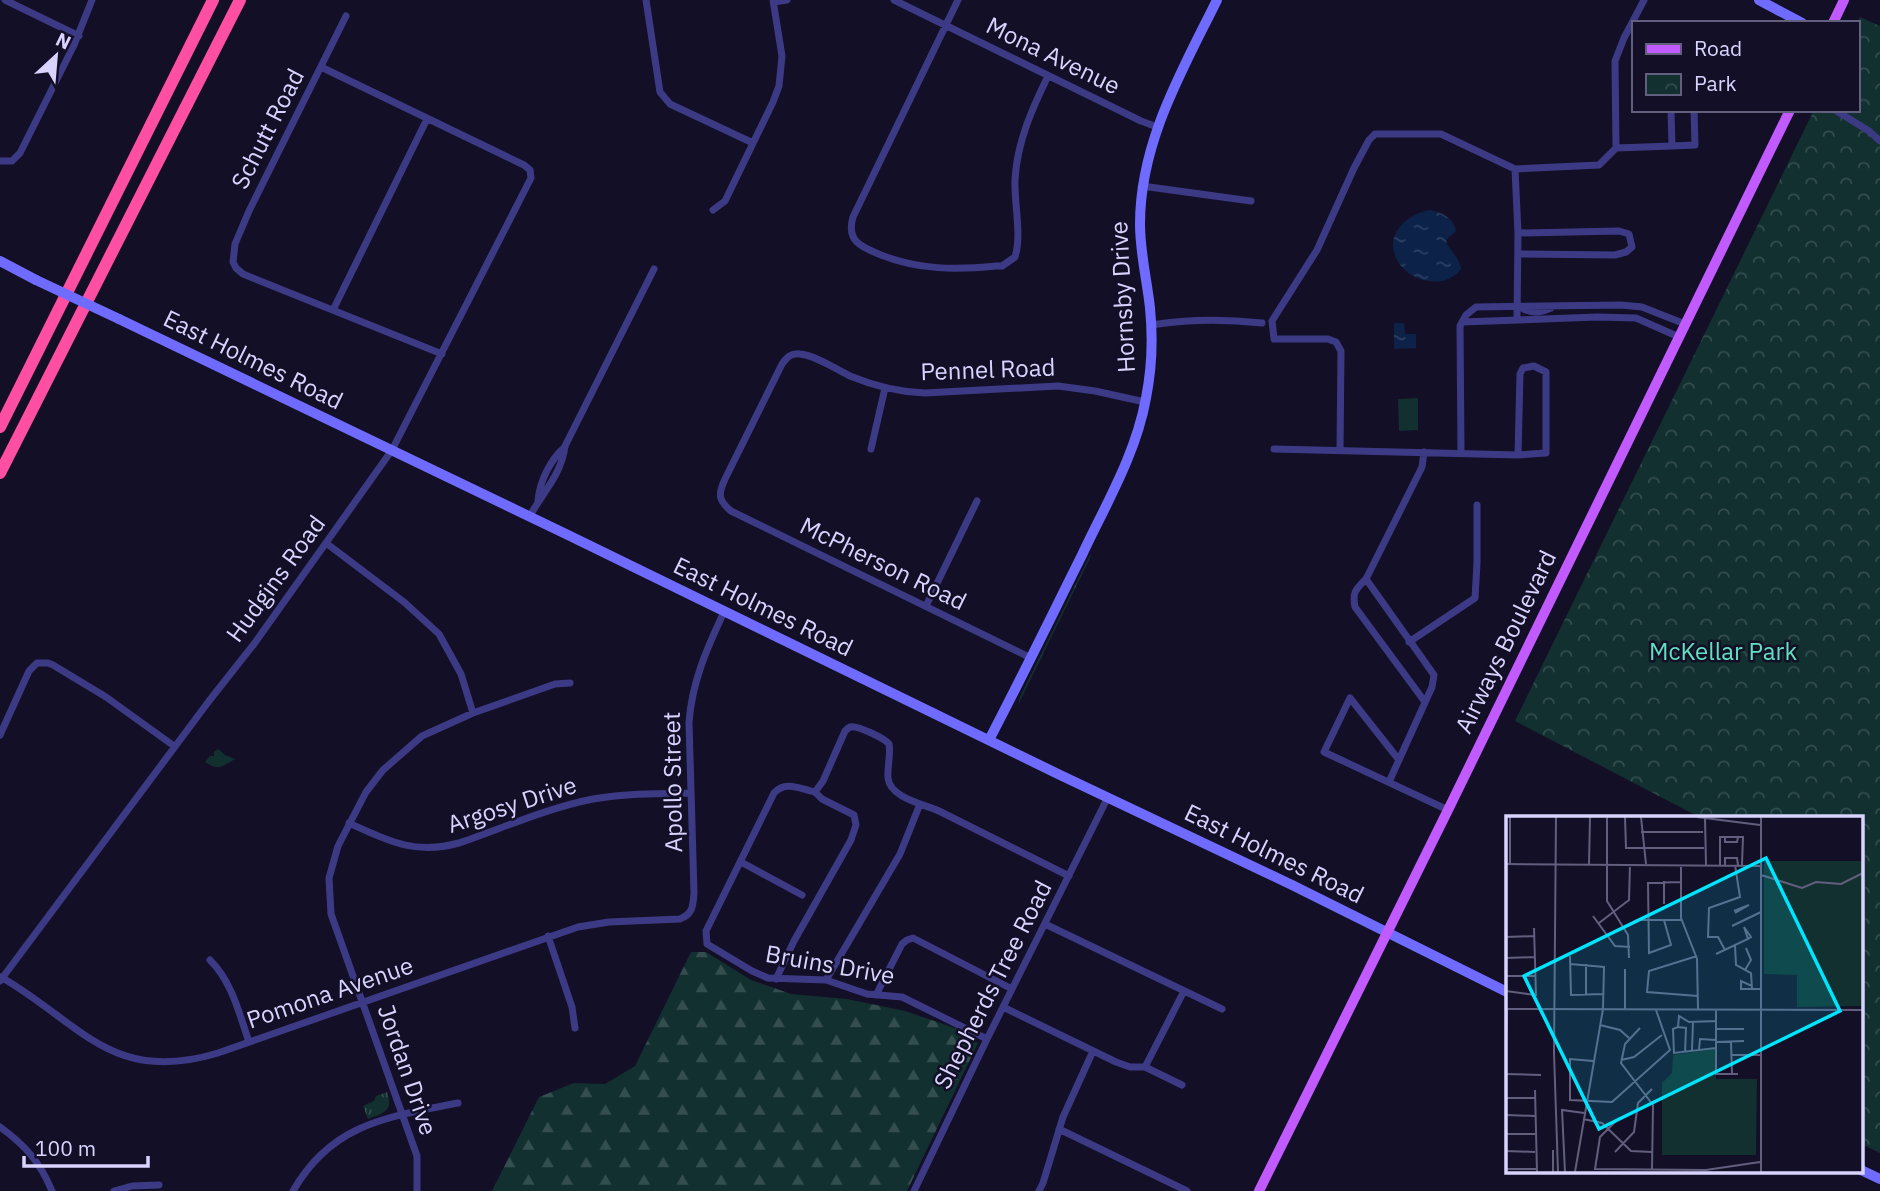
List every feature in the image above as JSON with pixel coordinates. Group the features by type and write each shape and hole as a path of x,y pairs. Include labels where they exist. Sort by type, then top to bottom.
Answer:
{"highway":[{"path":"0,427 213,0"},
{"path":"0,473 240,0"}],"main road":[{"name":"Hornsby Drive","path":"989,740 1133,447 1145,402 1151,364 1150,307 1143,269 1140,227 1142,186 1157,127 1217,0"},
{"path":"1759,0 1798,21"},
{"path":"1834,21 1844,0"},
{"name":"Airways Boulevard","path":"1259,1191 1789,112"},
{"name":"East Holmes Road","path":"0,261 1387,931 1506,991"},
{"path":"1862,1170 1880,1179"}],"street":[{"path":"5,0 79,36"},
{"path":"0,161 12,161 20,153 79,36 92,0"},
{"path":"646,0 662,96 670,104 753,143"},
{"path":"713,210 725,201 776,97 782,56 774,1 787,0"},
{"name":"Mona Avenue","path":"894,0 1157,127"},
{"path":"958,0 853,216 852,235 862,246 888,258 913,265 958,269 996,267 1015,257 1015,177 1021,139 1048,76"},
{"path":"1633,21 1644,0"},
{"name":"Schutt Road","path":"333,310 243,274 233,262 235,244 249,211 346,16"},
{"path":"1340,450 1341,351 1336,342 1328,339 1273,339 1272,321 1317,250 1354,168 1370,140 1375,134 1441,135 1514,169 1599,166 1616,148 1615,61 1632,23"},
{"path":"321,67 427,118 333,310 442,354"},
{"path":"1671,112 1671,146"},
{"path":"1616,148 1695,145 1694,112"},
{"path":"1838,112 1880,141"},
{"name":"Hudgins Road","path":"1,978 174,746 254,644 392,450 531,178 530,170 524,165 427,118"},
{"path":"1514,169 1518,233 1517,319"},
{"path":"1142,186 1251,201"},
{"path":"1518,233 1619,231 1629,234 1632,247 1615,255 1518,254"},
{"path":"530,516 538,501 547,492 564,458 565,446 654,269"},
{"path":"1461,453 1460,326 1470,310 1476,307 1622,304 1642,307 1685,324"},
{"path":"1462,322 1636,318 1679,337"},
{"path":"1151,325 1200,320 1262,323"},
{"name":"Pennel Road","path":"721,500 720,493 725,478 769,387 782,364 789,356 797,353 885,388 925,393 1058,386 1145,402"},
{"path":"1274,449 1518,454 1546,453 1546,372 1534,366 1523,368 1520,374 1518,454"},
{"path":"871,449 885,388"},
{"path":"1424,452 1422,467 1366,579 1353,597 1355,607 1425,702"},
{"name":"McPherson Road","path":"721,500 731,511 1031,658"},
{"path":"926,606 977,501"},
{"path":"1409,642 1475,598 1477,505"},
{"path":"326,543 404,601 439,634 461,674 473,713"},
{"path":"1366,579 1434,675 1432,687 1389,782"},
{"name":"Apollo Street","path":"690,914 694,893 689,722 692,694 700,666 724,612"},
{"path":"0,735 29,671 33,665 41,663 53,665 90,686 174,746"},
{"name":"Jordan Drive","path":"417,1191 417,1156 333,920 329,878 333,859 366,792 383,770 422,736 473,713 555,684 570,683"},
{"path":"1399,760 1350,698 1324,752 1448,810"},
{"path":"815,792 823,781 845,731 854,727 880,737 889,744 891,751 888,777 890,785 897,793 939,810 1069,876"},
{"path":"776,979 794,941 851,840 856,825 854,815 822,799 815,792 786,785 777,789 741,862 802,895"},
{"name":"Argosy Drive","path":"349,823 402,845 440,848 592,799 691,793"},
{"name":"Shepherds Tree Road","path":"914,1191 1108,797"},
{"path":"826,980 900,854 920,804"},
{"name":"Bruins Drive","path":"741,862 706,930 707,944 768,978 826,980 858,992 909,999 987,1039"},
{"name":"Pomona Avenue","path":"1,978 99,1045 138,1059 163,1062 188,1060 218,1053 578,927 599,923 680,919 690,914"},
{"path":"1045,924 1222,1009"},
{"path":"548,936 572,1007 575,1028"},
{"path":"876,995 902,944 913,938 1012,989"},
{"path":"210,960 231,992 250,1042"},
{"path":"1145,1068 1184,991"},
{"path":"1003,1007 1093,1051 1130,1067 1145,1068 1182,1085"},
{"path":"1039,1191 1067,1106 1093,1051"},
{"path":"293,1191 310,1164 337,1141 361,1128 402,1114 458,1103"},
{"path":"0,1127 33,1156 52,1191"},
{"path":"1059,1129 1187,1191"},
{"path":"114,1191 132,1186 159,1185"}],"green space":[{"name":"McKellar Park","path":"1860,17 1880,26 1880,1153 1862,1144 1862,816 1697,816 1515,721 1813,112 1859,112"},
{"path":"1418,398 1418,430 1399,431 1398,399"},
{"path":"1091,556 1018,705 1020,697"},
{"path":"218,749 235,759 220,767 205,762 210,756 214,756"},
{"path":"691,952 706,952 751,980 791,994 847,999 905,1011 958,1029 978,1043 907,1191 492,1191 539,1097 574,1083 605,1084 635,1066"},
{"path":"387,1092 389,1103 386,1110 368,1119 363,1106"}],"water":[{"path":"1430,210 1446,216 1453,223 1456,231 1446,240 1461,269 1448,279 1432,282 1408,273 1393,248 1397,231 1403,223"},
{"path":"1394,323 1404,323 1405,334 1416,334 1416,348 1394,349"}]}
